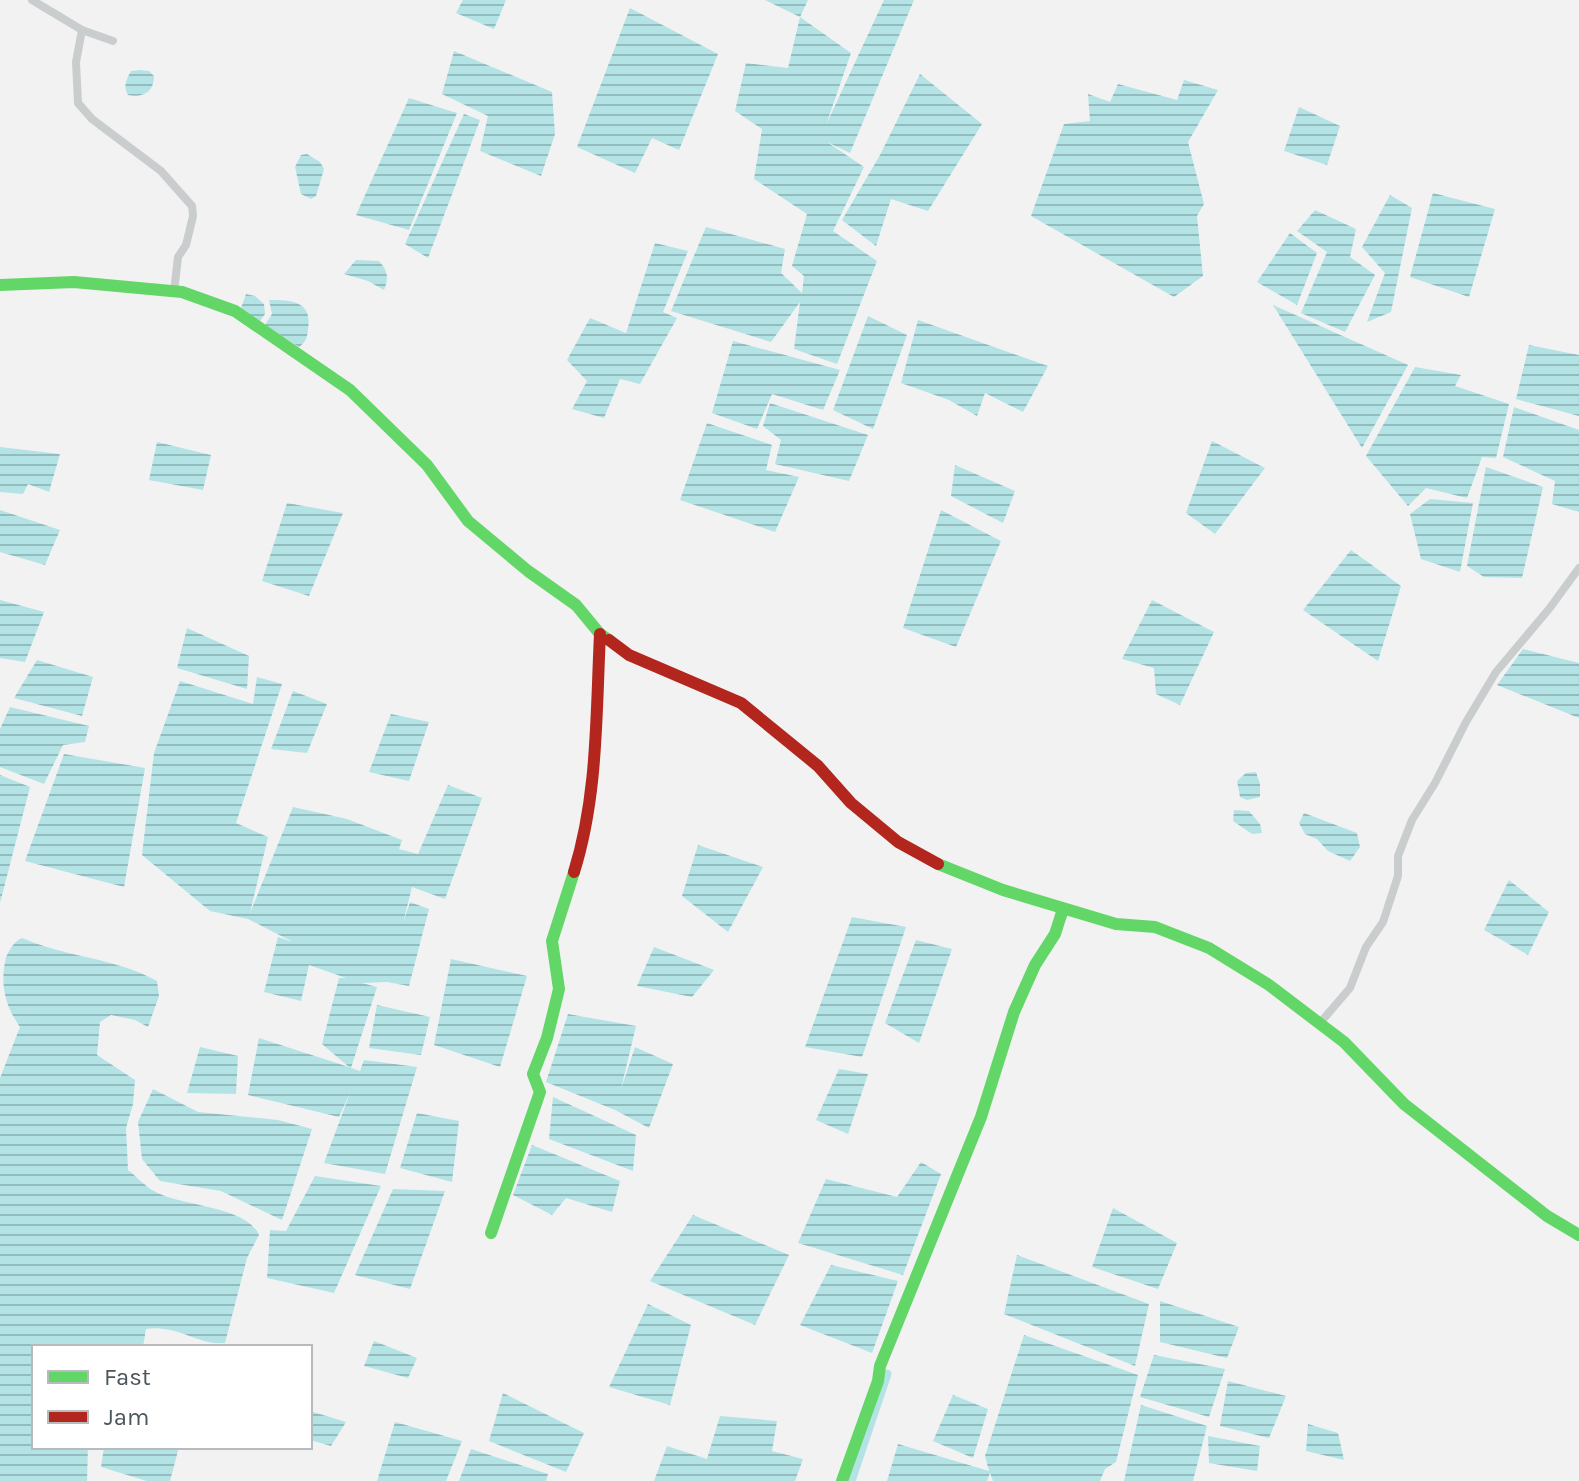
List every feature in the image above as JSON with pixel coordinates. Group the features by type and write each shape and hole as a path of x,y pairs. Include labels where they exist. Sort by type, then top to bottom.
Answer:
{"street":[{"path":"32,0 82,30 113,41"},
{"path":"82,30 76,62 78,103 92,119 161,171 192,206 193,216 186,245 178,257 174,292"},
{"path":"0,285 74,282 174,292 197,296 235,311 333,376 407,443 442,483 468,521 528,571 576,605 600,634 629,655 741,703 818,766 851,803 898,842 929,860 1003,890 1116,924 1155,927 1209,948 1269,985 1320,1023 1344,1042 1404,1104 1547,1216 1579,1235"},
{"path":"1320,1023 1350,988 1366,947 1383,922 1398,876 1398,856 1412,820 1466,722 1496,672 1579,568"},
{"path":"491,1233 540,1092 533,1074 547,1038 559,989 552,941 585,835 592,791 600,634"},
{"path":"842,1481 878,1381 880,1366 981,1117 1014,1012 1035,965 1055,934 1063,909"}],"water":[{"path":"463,0 506,0 494,29 456,13"},
{"path":"765,0 808,0 800,17"},
{"path":"884,0 914,0 850,153 827,142 864,167 833,231 877,261 837,364 794,349 800,302 771,342 671,311 706,227 785,249 781,273 802,293 804,276 792,266 807,214 754,179 762,129 735,111 746,63 788,68 800,17 851,53 826,125"},
{"path":"630,8 718,54 679,150 652,138 635,173 577,147"},
{"path":"454,51 552,92 555,134 541,176 480,151 488,116 442,94"},
{"path":"131,71 149,71 154,76 152,86 143,95 128,95 125,86 128,77"},
{"path":"920,74 982,124 928,211 891,199 876,246 842,220 880,155"},
{"path":"1184,80 1218,90 1188,142 1204,204 1197,216 1203,276 1174,297 1031,216 1064,124 1090,121 1088,94 1110,102 1118,84 1177,100"},
{"path":"409,98 457,113 409,230 356,215"},
{"path":"1299,107 1340,126 1327,165 1284,151"},
{"path":"464,114 480,120 428,258 405,244"},
{"path":"307,154 320,162 324,169 316,196 311,199 301,194 295,167 301,155"},
{"path":"1433,193 1495,209 1469,297 1410,277"},
{"path":"1390,195 1412,208 1391,312 1367,322 1385,273 1362,247"},
{"path":"1315,210 1356,229 1350,257 1375,275 1345,332 1301,313 1327,252 1297,231"},
{"path":"1290,233 1317,253 1297,305 1257,282"},
{"path":"655,243 688,251 663,312 677,318 640,384 620,379 604,418 572,409 587,381 567,360 590,318 626,333"},
{"path":"356,260 379,261 387,275 384,290 368,281 344,274"},
{"path":"246,294 255,296 264,304 265,314 260,321 240,311"},
{"path":"269,300 293,302 304,308 309,320 308,330 306,340 299,347 265,325 272,314"},
{"path":"1273,305 1408,365 1362,448"},
{"path":"868,316 907,335 873,429 833,410"},
{"path":"918,320 1048,366 1023,412 985,393 977,416 949,400 901,383"},
{"path":"733,341 840,370 823,410 772,394 757,429 712,413"},
{"path":"1529,345 1579,355 1579,416 1516,399"},
{"path":"1415,367 1461,375 1455,386 1509,404 1496,458 1482,457 1467,498 1426,488 1408,506 1366,456"},
{"path":"770,403 868,435 849,481 775,464 781,440 763,426"},
{"path":"1514,407 1579,430 1579,512 1552,504 1555,481 1503,457"},
{"path":"707,423 772,445 766,470 799,477 775,532 680,500"},
{"path":"1212,441 1265,468 1215,534 1186,513"},
{"path":"157,442 211,455 203,490 149,480"},
{"path":"0,447 60,454 49,492 28,484 23,494 0,492"},
{"path":"955,465 1015,491 1003,523 951,496"},
{"path":"1486,467 1543,487 1522,578 1484,577 1467,566"},
{"path":"1430,499 1473,503 1460,572 1421,559 1410,514"},
{"path":"287,503 343,513 309,596 262,581"},
{"path":"0,510 60,530 45,565 0,552"},
{"path":"941,510 1001,541 956,647 903,628"},
{"path":"1351,550 1401,586 1378,661 1303,610"},
{"path":"0,600 44,612 25,662 0,658"},
{"path":"1152,600 1214,632 1180,705 1156,694 1154,668 1122,659"},
{"path":"187,628 249,656 247,689 177,668"},
{"path":"1523,649 1579,663 1579,718 1497,685"},
{"path":"37,660 93,677 82,716 14,698"},
{"path":"257,677 282,684 236,823 268,837 250,913 293,807 347,819 402,840 399,849 418,854 448,785 482,798 445,899 412,887 403,923 410,902 429,909 409,986 387,982 362,983 377,987 351,1068 360,1071 364,1060 417,1067 385,1174 324,1163 350,1093 339,1117 248,1095 259,1038 349,1067 322,1044 339,978 346,978 309,965 301,1001 264,992 278,937 293,942 248,919 210,911 142,855 154,753 180,681 253,704"},
{"path":"293,691 327,704 307,753 271,749"},
{"path":"10,707 89,726 85,742 63,745 44,784 0,767 0,729"},
{"path":"391,714 429,722 409,781 369,772"},
{"path":"64,754 145,768 124,887 25,861"},
{"path":"1256,772 1260,797 1247,800 1240,797 1237,781 1246,773"},
{"path":"0,775 30,787 0,903"},
{"path":"1234,810 1249,811 1260,824 1262,833 1252,834 1233,821"},
{"path":"1304,813 1357,833 1360,847 1350,861 1328,851 1317,839 1305,834 1299,823"},
{"path":"698,845 763,867 728,932 682,896"},
{"path":"1509,880 1549,912 1528,955 1484,930"},
{"path":"852,917 906,927 862,1057 805,1047"},
{"path":"22,938 55,950 125,967 157,981 159,996 148,1027 135,1020 111,1015 100,1022 97,1055 135,1080 133,1104 126,1128 128,1170 164,1196 227,1212 252,1225 259,1235 247,1258 225,1343 157,1328 146,1329 143,1345 32,1345 32,1449 88,1449 87,1481 0,1481 0,1078 20,1027 7,1002 3,976 6,957 14,943"},
{"path":"916,940 952,949 919,1043 885,1023"},
{"path":"654,947 714,970 692,997 637,986"},
{"path":"451,959 527,976 500,1067 434,1045"},
{"path":"377,1005 430,1017 421,1055 369,1048"},
{"path":"568,1014 636,1026 621,1089 635,1047 673,1064 649,1128 615,1110 546,1082"},
{"path":"200,1047 238,1056 236,1094 187,1093"},
{"path":"839,1069 868,1074 848,1134 816,1120"},
{"path":"153,1089 198,1112 278,1120 312,1129 282,1220 221,1191 160,1181 142,1159 138,1122"},
{"path":"553,1097 636,1135 633,1171 549,1139"},
{"path":"417,1113 459,1121 452,1182 400,1168"},
{"path":"532,1145 620,1181 612,1212 566,1198 552,1215 513,1195"},
{"path":"921,1162 941,1174 903,1275 798,1243 826,1179 897,1197"},
{"path":"315,1176 381,1186 334,1293 267,1278 270,1230 286,1231"},
{"path":"393,1189 445,1191 410,1289 355,1275"},
{"path":"1113,1208 1177,1243 1158,1289 1092,1267"},
{"path":"693,1215 789,1255 755,1325 650,1281"},
{"path":"1017,1255 1149,1304 1135,1366 1004,1314"},
{"path":"831,1265 898,1281 872,1353 800,1325"},
{"path":"1160,1301 1239,1327 1227,1358 1160,1342"},
{"path":"648,1304 691,1325 670,1405 609,1387"},
{"path":"1024,1335 1138,1375 1116,1462 1105,1469 1100,1481 993,1481 990,1473 987,1481 887,1481 898,1444 989,1471 985,1456"},
{"path":"374,1341 417,1358 408,1378 364,1366"},
{"path":"1154,1355 1225,1369 1209,1417 1140,1397"},
{"path":"1228,1381 1286,1396 1269,1438 1220,1426"},
{"path":"503,1393 584,1433 566,1472 489,1441"},
{"path":"953,1395 988,1409 973,1458 933,1441"},
{"path":"1141,1405 1207,1426 1193,1481 1124,1481"},
{"path":"312,1412 346,1422 331,1446 312,1441"},
{"path":"720,1416 777,1421 772,1451 803,1459 795,1481 654,1481 667,1446 707,1459"},
{"path":"395,1422 462,1441 446,1481 377,1481"},
{"path":"1308,1424 1338,1433 1344,1460 1306,1451"},
{"path":"1208,1436 1260,1446 1257,1471 1209,1463"},
{"path":"104,1449 178,1449 170,1481 147,1481 101,1467"},
{"path":"471,1449 548,1474 546,1481 459,1481"}],"waterway":[{"path":"851,1481 887,1374"}],"traffic: fast":[{"path":"0,285 74,282 182,292 235,311 350,390 427,465 468,521 528,571 576,605 600,634 609,640"},
{"path":"938,864 1003,890 1116,924 1155,927 1209,948 1269,985 1344,1042 1404,1104 1547,1216 1579,1235"},
{"path":"491,1233 540,1092 533,1074 547,1038 559,989 552,941 574,872"},
{"path":"842,1481 878,1381 880,1366 981,1117 1014,1012 1035,965 1055,934 1063,909"}],"traffic: jam":[{"path":"574,872 592,784 600,634"},
{"path":"609,640 629,655 741,703 818,766 851,803 898,842 938,864"}]}
